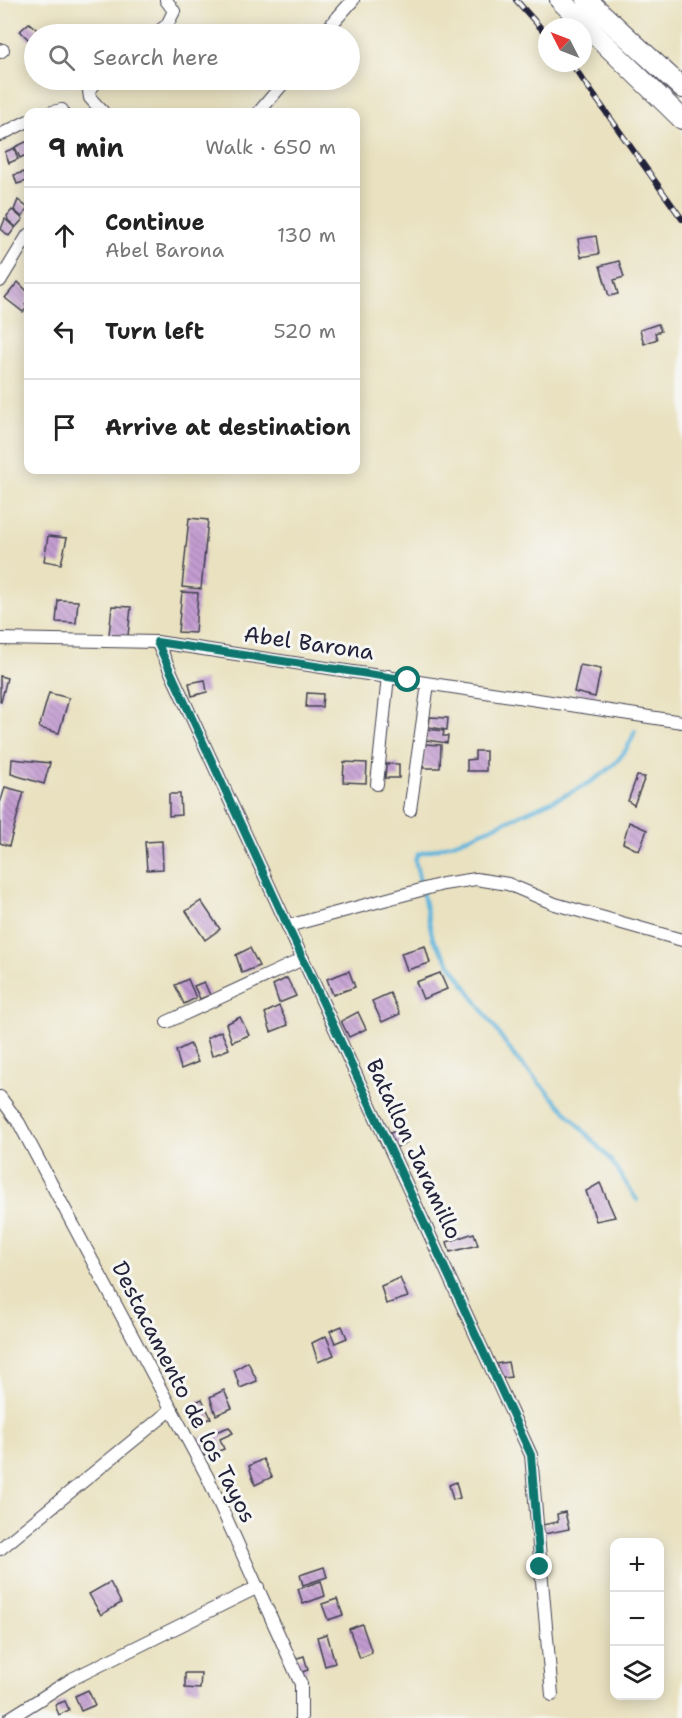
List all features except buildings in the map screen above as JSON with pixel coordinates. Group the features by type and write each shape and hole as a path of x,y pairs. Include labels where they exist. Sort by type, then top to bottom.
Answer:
{"main road":[{"path":"560,0 682,119"},
{"path":"587,0 682,88"}],"street":[{"path":"166,0 174,11 172,18 166,24"},
{"path":"332,24 353,0"},
{"path":"90,90 90,98 99,108"},
{"path":"262,108 278,90"},
{"path":"0,135 24,123"},
{"path":"0,279 24,241"},
{"name":"Abel Barona","path":"0,639 157,642 682,722"},
{"name":"Batallon Jaramillo","path":"157,642 531,1455 552,1695"},
{"path":"377,784 388,676"},
{"path":"410,810 428,684"},
{"path":"288,926 443,884 476,879 508,884 555,904 682,940"},
{"path":"167,1022 303,959"},
{"name":"Destacamento de los Tayos","path":"0,1097 19,1123 208,1478 301,1684 301,1718"},
{"path":"0,1549 172,1409"},
{"path":"10,1718 72,1679 258,1587"}],"waterway":[{"path":"635,731 626,750 617,761 584,786 475,835 418,854 415,860 433,939 515,1057 610,1159 637,1200"}],"railway":[{"path":"516,0 538,25"},
{"path":"577,72 682,219"}],"route":[{"path":"408,680 157,642 531,1455 540,1567"}]}
